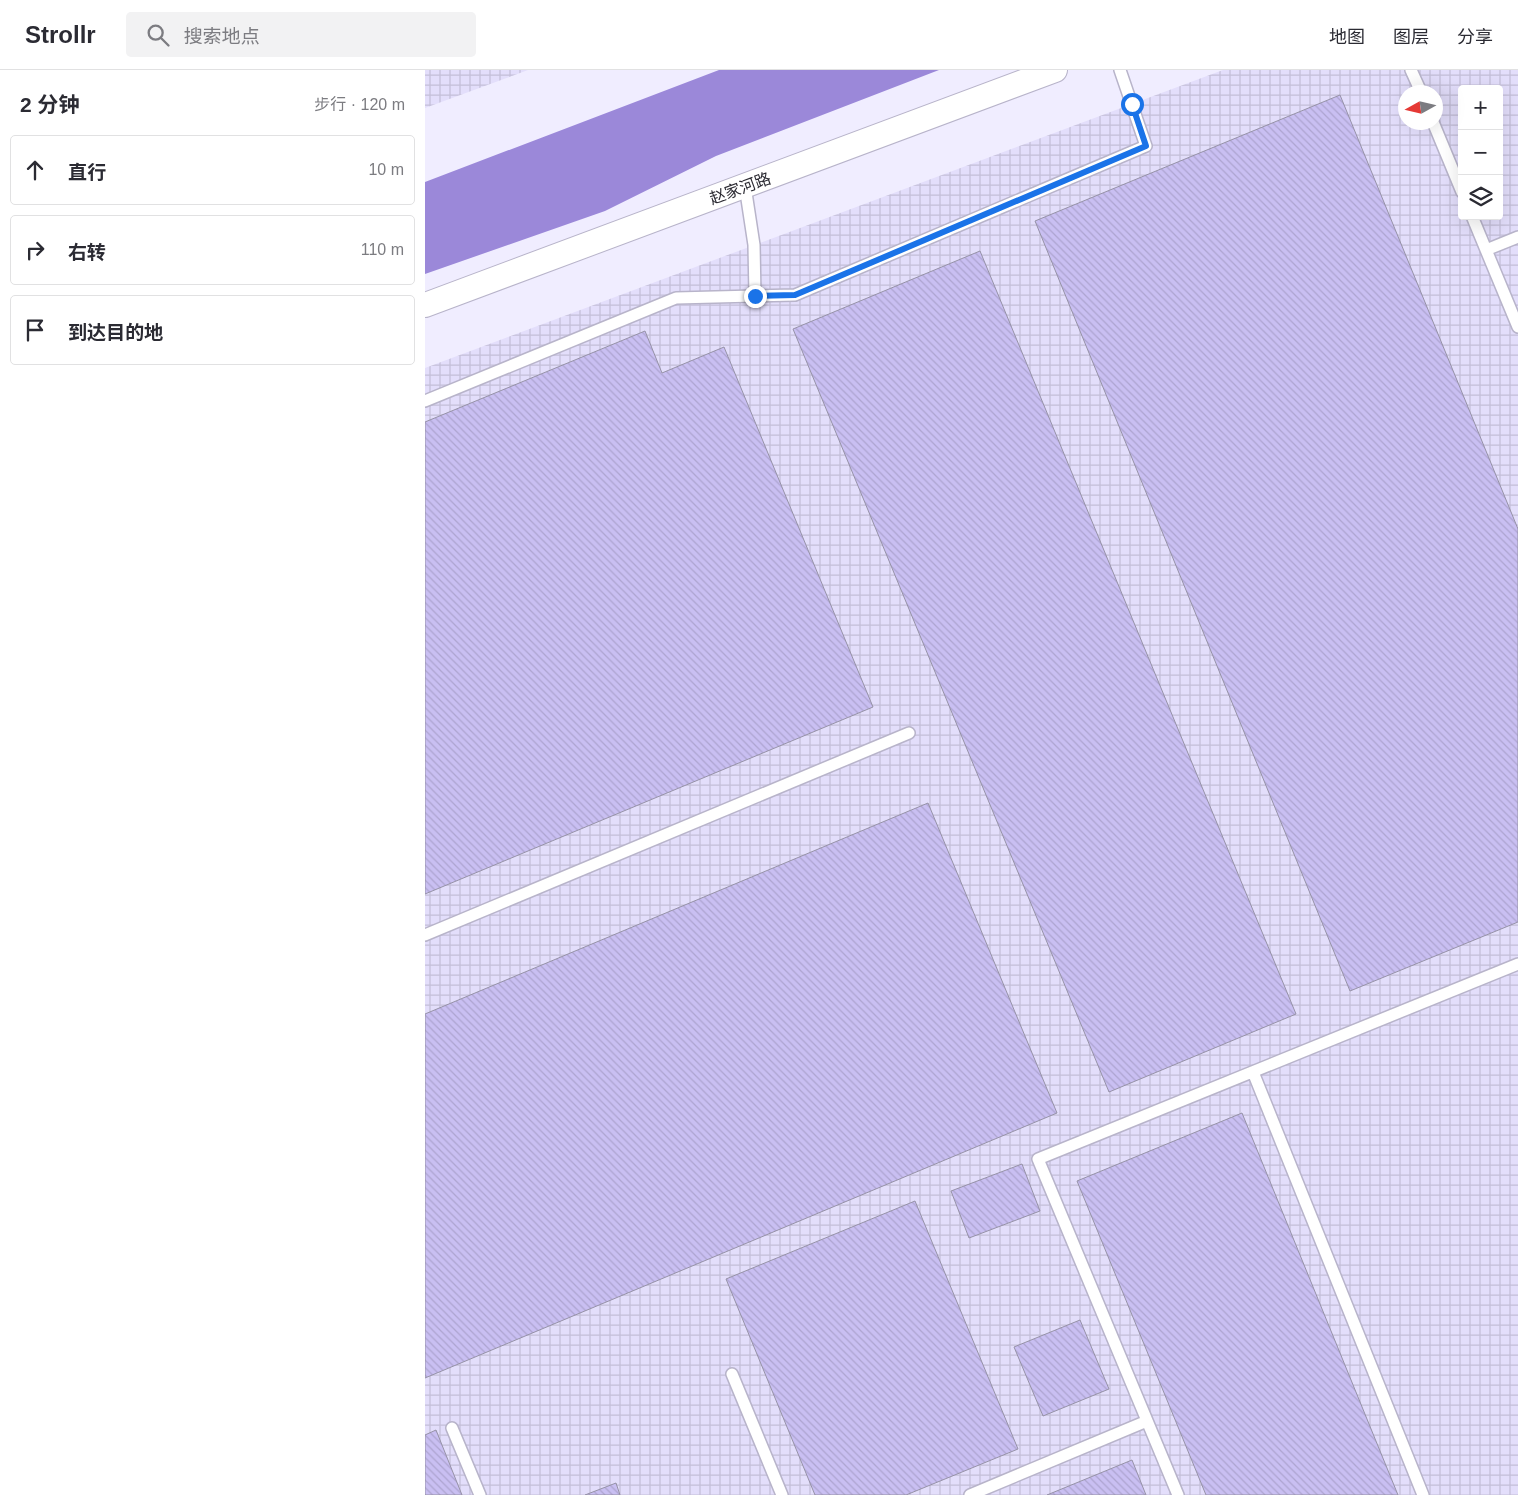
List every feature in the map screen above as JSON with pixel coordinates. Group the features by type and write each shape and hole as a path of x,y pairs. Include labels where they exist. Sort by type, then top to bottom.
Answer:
{"street":[{"name":"赵家河路","path":"425,305 1055,70"}],"lane":[{"path":"425,401 676,298 795,295 1146,146 1120,70"},
{"path":"1411,70 1418,85"},
{"path":"1436,130 1458,182"},
{"path":"745,186 754,245 755,296"},
{"path":"1474,220 1518,327"},
{"path":"1486,250 1518,237"},
{"path":"425,935 909,734"},
{"path":"1178,1495 1039,1159 1518,964"},
{"path":"1253,1072 1423,1495"},
{"path":"732,1374 782,1495"},
{"path":"970,1495 1147,1421"},
{"path":"452,1428 480,1495"}],"shaded area":[{"path":"425,70 528,70 425,108"},
{"path":"719,70 939,70 716,156 605,211 425,274 425,182"},
{"path":"1223,70 1518,70 1518,1495 425,1495 425,368"}],"building":[{"path":"1340,95 1518,529 1518,922 1350,991 1035,221"},
{"path":"980,251 1296,1014 1109,1092 793,329"},
{"path":"645,331 662,373 724,347 873,707 425,894 425,422"},
{"path":"928,803 1057,1113 425,1378 425,1014"},
{"path":"1242,1113 1398,1495 1206,1495 1077,1181"},
{"path":"1022,1164 1040,1211 969,1238 951,1191"},
{"path":"915,1201 1018,1449 906,1495 815,1495 726,1279"},
{"path":"1080,1320 1109,1389 1043,1416 1014,1347"},
{"path":"436,1430 462,1495 425,1495 425,1435"},
{"path":"1132,1460 1146,1495 1047,1495"},
{"path":"616,1483 620,1495 585,1495"}],"route":[{"path":"755,296 795,295 1146,146 1132,104"}]}
